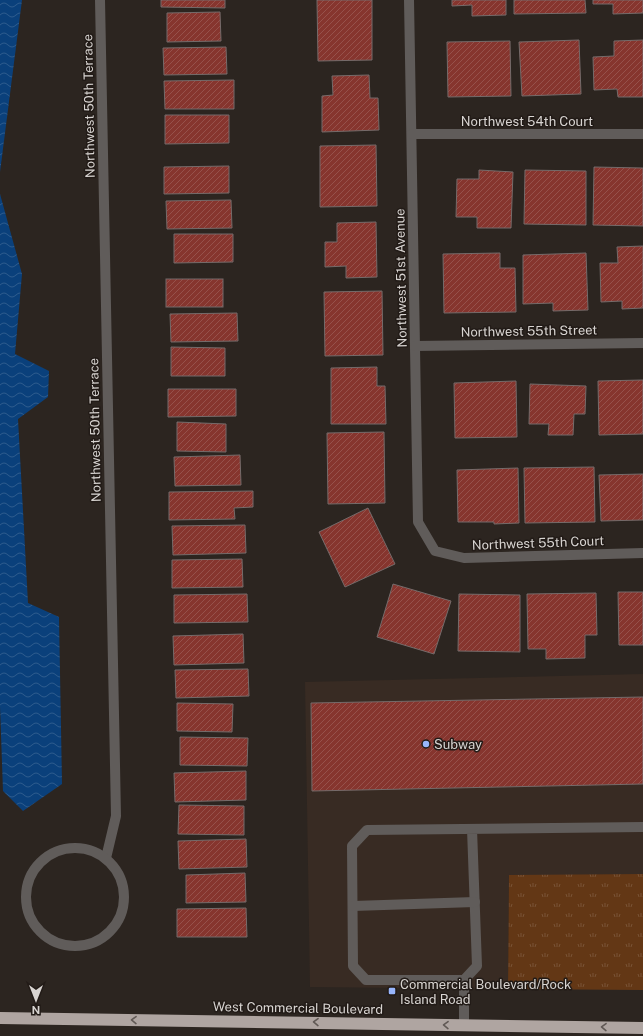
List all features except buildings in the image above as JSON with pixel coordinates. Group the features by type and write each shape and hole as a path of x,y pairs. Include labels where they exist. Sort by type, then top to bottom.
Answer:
{"highway":[{"name":"West Commercial Boulevard","path":"0,1018 643,1028"}],"street":[{"name":"Northwest 50th Terrace","path":"100,0 116,816 106,858"},
{"name":"Northwest 51st Avenue","path":"409,0 418,522 435,551"},
{"name":"Northwest 54th Court","path":"412,134 643,134"},
{"name":"Northwest 55th Street","path":"415,346 643,343"},
{"name":"Northwest 55th Court","path":"435,551 464,558 643,553"},
{"path":"464,980 366,980 354,966 352,846 367,830 643,827"},
{"path":"464,1025 464,980 477,966 472,828"},
{"path":"74,847 91,850 106,858 117,870 123,884 124,899 121,915 114,928 102,938 87,945 72,946 57,943 44,935 32,922 26,906 26,889 32,872 43,859 57,851 74,847"},
{"path":"353,906 475,902"}],"shaded area":[{"path":"643,674 643,874 509,876 508,989 310,987 305,682"}],"green space":[{"path":"643,874 643,990 508,989 509,875"}],"water":[{"path":"0,0 22,0 0,172"},
{"path":"0,194 22,274 15,354 49,371 48,397 18,419 28,603 59,617 62,784 23,811 3,791 0,706"}],"place":[{"name":"Subway","path":"426,744"},
{"name":"Commercial Boulevard/Rock Island Road","path":"392,991"}]}
